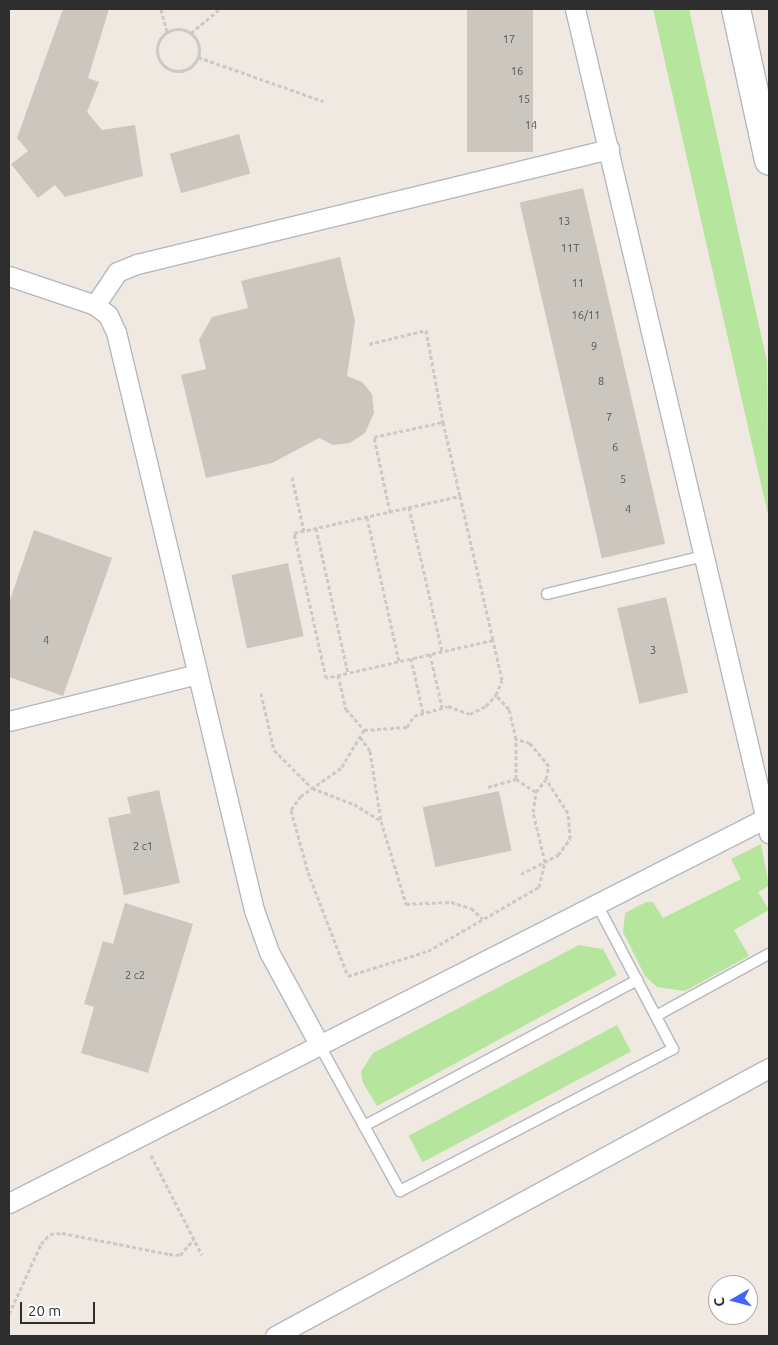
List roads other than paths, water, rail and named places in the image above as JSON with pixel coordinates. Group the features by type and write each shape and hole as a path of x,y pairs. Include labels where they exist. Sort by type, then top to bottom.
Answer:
{"main road":[{"path":"736,9 769,160"}],"street":[{"path":"9,1203 597,904 767,825 576,9"},
{"path":"95,305 118,272 137,264 608,149"},
{"path":"9,276 95,305 108,315 116,332 254,910 269,952 320,1046"},
{"path":"9,721 197,674"},
{"path":"275,1336 769,1068"}],"lane":[{"path":"547,594 704,556"},
{"path":"320,1046 400,1191 673,1049 597,904"},
{"path":"656,1016 769,954"},
{"path":"364,1126 637,980"}]}
